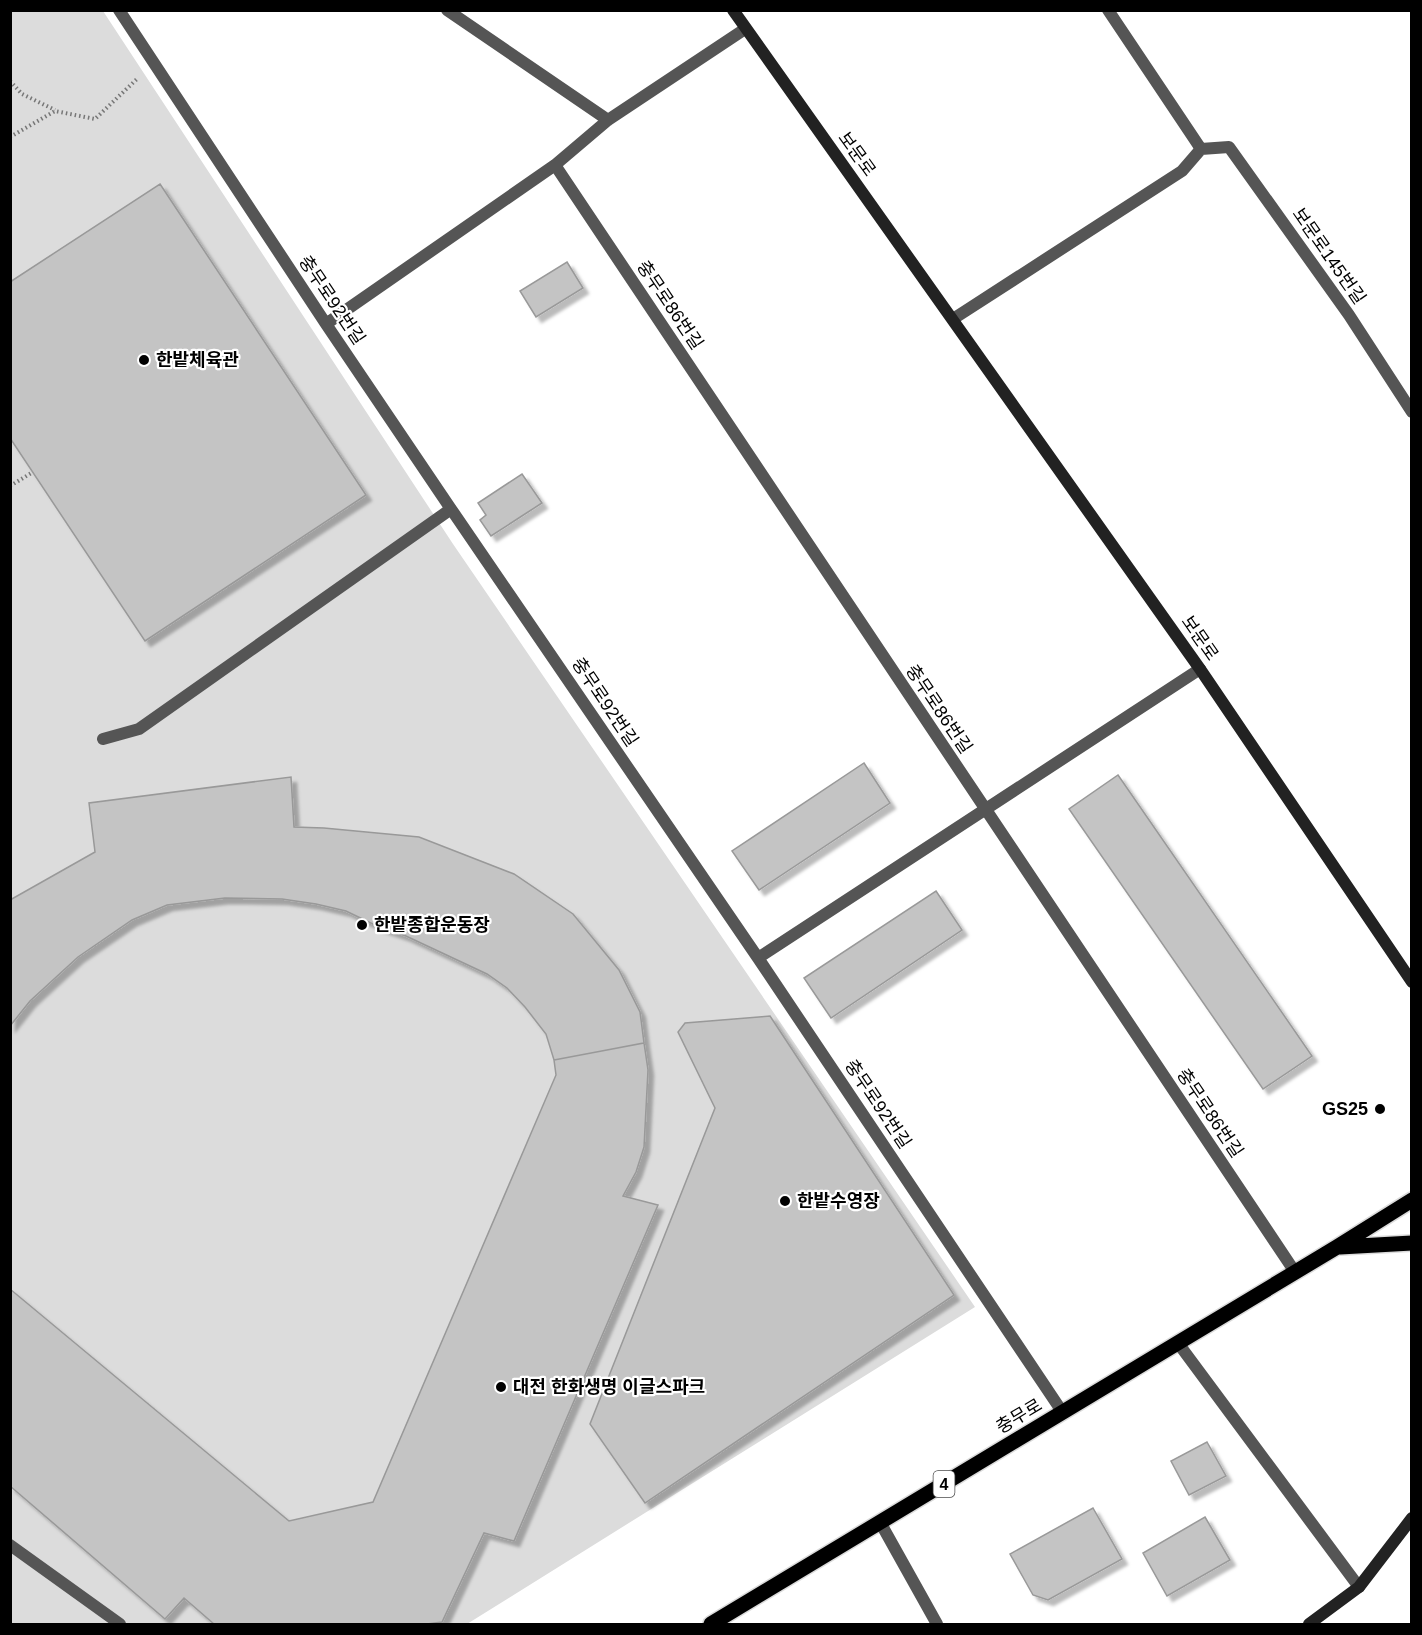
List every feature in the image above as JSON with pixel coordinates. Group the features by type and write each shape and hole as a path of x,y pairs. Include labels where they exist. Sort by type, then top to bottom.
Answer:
{"main road":[{"name":"보문로","path":"733,10 1200,669 1412,982"},
{"name":"충무로","path":"711,1624 1412,1200"},
{"path":"1337,1247 1412,1243"},
{"path":"1309,1624 1359,1587 1412,1518"}],"street":[{"name":"충무로92번길","path":"118,10 326,324 758,958 1063,1413"},
{"path":"447,10 608,120"},
{"path":"953,319 1182,171 1200,149 1108,10"},
{"path":"326,324 555,165 608,120 745,29"},
{"name":"보문로145번길","path":"1200,149 1229,147 1349,315 1412,412"},
{"name":"충무로86번길","path":"555,165 1295,1272"},
{"path":"103,739 139,729 451,509"},
{"path":"758,958 1200,669"},
{"path":"1178,1343 1359,1587"},
{"path":"880,1522 937,1624"},
{"path":"10,1545 120,1624"}],"path":[{"path":"10,81 22,94 55,111 95,119 153,63"},
{"path":"10,137 55,111"},
{"path":"10,486 33,472"}],"shaded area":[{"name":"한밭종합운동장","path":"11,11 103,11 453,544 975,1307 467,1624 11,1624"}],"building":[{"name":"한밭체육관","path":"160,184 366,495 145,641 10,438 10,282"},
{"path":"567,262 583,288 536,317 520,291"},
{"path":"522,474 542,503 491,536 480,520 486,515 478,503"},
{"path":"864,763 890,803 759,890 732,851"},
{"path":"1118,775 1312,1056 1263,1089 1069,809"},
{"path":"291,777 294,827 419,837 514,874 573,914 619,970 640,1012 644,1043 554,1060 546,1034 525,1007 507,988 487,974 346,911 282,899 225,898 167,905 132,920 78,957 30,1001 10,1026 10,900 95,852 89,803"},
{"path":"936,891 962,930 831,1018 804,978"},
{"name":"한밭수영장","path":"770,1016 954,1295 645,1503 590,1424 715,1108 678,1032 685,1023"},
{"name":"대전 한화생명 이글스파크","path":"644,1043 648,1070 644,1147 636,1172 623,1196 658,1205 514,1541 484,1533 442,1622 427,1624 214,1624 184,1598 165,1619 10,1486 10,1289 289,1521 373,1502 556,1075 554,1060"},
{"path":"1207,1442 1226,1476 1189,1495 1171,1461"},
{"path":"1093,1508 1122,1559 1048,1600 1033,1595 1010,1554"},
{"path":"1205,1517 1230,1560 1167,1596 1143,1553"}],"place":[{"name":"한밭체육관","path":"144,360"},
{"name":"한밭종합운동장","path":"362,925"},
{"name":"GS25","path":"1380,1109"},
{"name":"한밭수영장","path":"785,1201"},
{"name":"대전 한화생명 이글스파크","path":"501,1387"}]}
